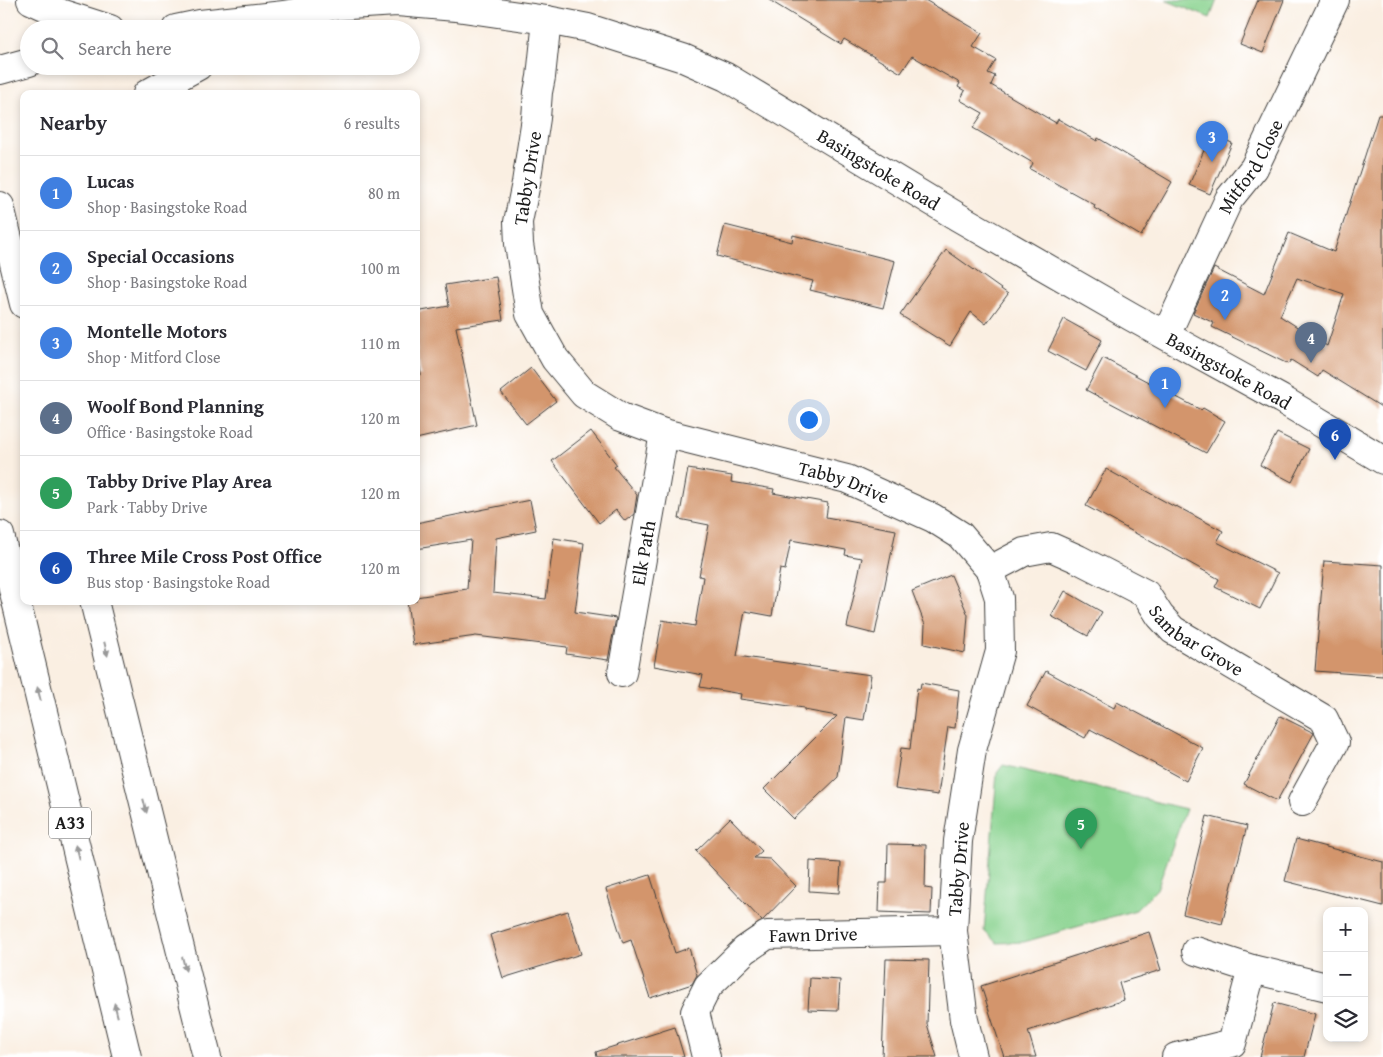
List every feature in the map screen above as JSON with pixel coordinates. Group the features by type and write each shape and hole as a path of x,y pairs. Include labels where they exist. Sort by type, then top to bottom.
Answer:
{"main road":[{"path":"31,0 60,14 80,20"},
{"name":"Mitford Close","path":"1166,335 1229,199 1254,168 1335,0"},
{"name":"Basingstoke Road","path":"234,20 284,14 332,3 397,2 442,5 548,20 588,28 683,58 726,77 958,217 1132,317 1281,399 1383,460"},
{"path":"275,20 284,14"},
{"name":"Tabby Drive","path":"548,20 536,118 518,222 519,244 530,314 555,359 584,394 621,416 664,433 848,479 933,518 960,535 990,570 999,598 1000,651 972,750 958,841 953,931 964,1020 973,1057"},
{"path":"0,70 20,64"},
{"path":"154,90 182,75"},
{"path":"0,206 20,264"},
{"name":"Elk Path","path":"622,673 664,433"},
{"name":"A33","path":"0,535 127,1057"},
{"name":"Sambar Grove","path":"990,570 1024,552 1051,547 1078,559 1146,594 1160,616 1173,630 1324,719 1335,742 1302,802"},
{"path":"95,605 207,1057"},
{"name":"Fawn Drive","path":"706,1057 695,1012 708,986 745,950 767,936 953,931"},
{"path":"1196,952 1252,969 1323,987"},
{"path":"1176,1057 1232,1043 1252,969"}],"green space":[{"path":"1165,0 1217,0 1210,18"},
{"path":"1003,765 1186,809 1157,889 1136,910 1024,942 997,943 984,931 997,773"}],"building":[{"path":"769,0 925,0 982,33 973,47 996,60 988,73 995,76 991,85 1056,123 1058,119 1097,141 1098,138 1172,182 1141,236 1094,208 1095,205 1030,169 1033,163 973,128 983,113 960,100 965,91 958,87 960,83 912,56 901,73 844,39 841,44"},
{"path":"1258,0 1284,0 1263,53 1240,44"},
{"path":"1378,115 1383,115 1383,408 1322,370 1318,377 1291,360 1288,364 1212,327 1214,323 1193,313 1214,268 1264,294 1289,233 1334,252","holes":["1297,278 1344,294 1327,346 1280,316"]},
{"path":"1211,134 1232,143 1210,194 1189,185"},
{"path":"725,225 792,242 793,235 895,261 883,308 810,290 813,281 717,256"},
{"path":"946,250 1008,294 986,324 971,312 950,346 900,315"},
{"path":"496,277 503,320 456,327 477,425 420,438 420,311 449,306 445,285"},
{"path":"1064,319 1102,340 1086,371 1048,351"},
{"path":"1103,358 1225,421 1206,453 1086,390"},
{"path":"531,368 556,401 526,424 501,392"},
{"path":"591,431 617,465 614,467 637,495 634,514 625,521 616,510 599,523 552,461"},
{"path":"1277,433 1309,449 1292,482 1260,465"},
{"path":"688,469 732,476 731,482 774,489 773,493 828,503 826,517 896,530 875,634 847,627 862,558 845,555 846,550 791,540 785,570 780,569 772,616 745,611 737,656 871,675 864,720 846,717 838,777 794,819 764,789 837,716 804,710 804,708 740,699 741,694 700,687 703,675 654,666 662,620 695,626 703,577 699,576 709,525 679,519"},
{"path":"1106,469 1223,531 1217,542 1278,573 1260,609 1215,587 1219,579 1086,506"},
{"path":"530,500 536,530 496,538 493,593 546,599 554,538 584,543 575,612 616,618 608,660 566,654 567,647 476,636 413,645 408,605 420,605 420,596 467,589 471,540 420,548 420,522"},
{"path":"1324,561 1383,565 1383,676 1315,671"},
{"path":"951,575 968,615 965,653 924,644 925,625 912,591"},
{"path":"1065,591 1102,612 1088,636 1051,616"},
{"path":"1046,671 1114,708 1117,702 1203,748 1186,781 1090,729 1085,738 1027,706"},
{"path":"921,683 959,690 955,728 948,727 938,795 895,789 901,748 910,749 917,688 920,689"},
{"path":"1280,716 1314,733 1277,801 1244,784"},
{"path":"1207,816 1247,826 1222,924 1183,914"},
{"path":"730,818 762,851 754,858 770,859 796,886 762,921 696,851"},
{"path":"1296,839 1383,862 1383,906 1285,881"},
{"path":"888,844 926,845 925,888 932,889 931,914 879,912 880,883 887,883"},
{"path":"810,861 841,863 839,893 809,891"},
{"path":"650,875 675,953 689,948 697,975 692,984 650,998 631,940 623,943 606,889"},
{"path":"568,911 581,954 503,978 490,935"},
{"path":"1149,932 1161,970 1119,983 1124,1000 1028,1031 1036,1057 1004,1057 981,986"},
{"path":"886,959 929,960 927,1024 937,1057 882,1057"},
{"path":"810,978 840,980 838,1011 808,1010"},
{"path":"1274,1003 1315,1014 1304,1057 1260,1057"},
{"path":"675,1027 684,1057 597,1057 596,1052"}],"place":[{"name":"Montelle Motors","path":"1212,162"},
{"name":"Special Occasions","path":"1225,320"},
{"name":"Woolf Bond Planning","path":"1311,363"},
{"name":"Lucas","path":"1165,408"},
{"name":"Three Mile Cross Post Office","path":"1335,460"},
{"name":"Tabby Drive Play Area","path":"1081,849"}]}
